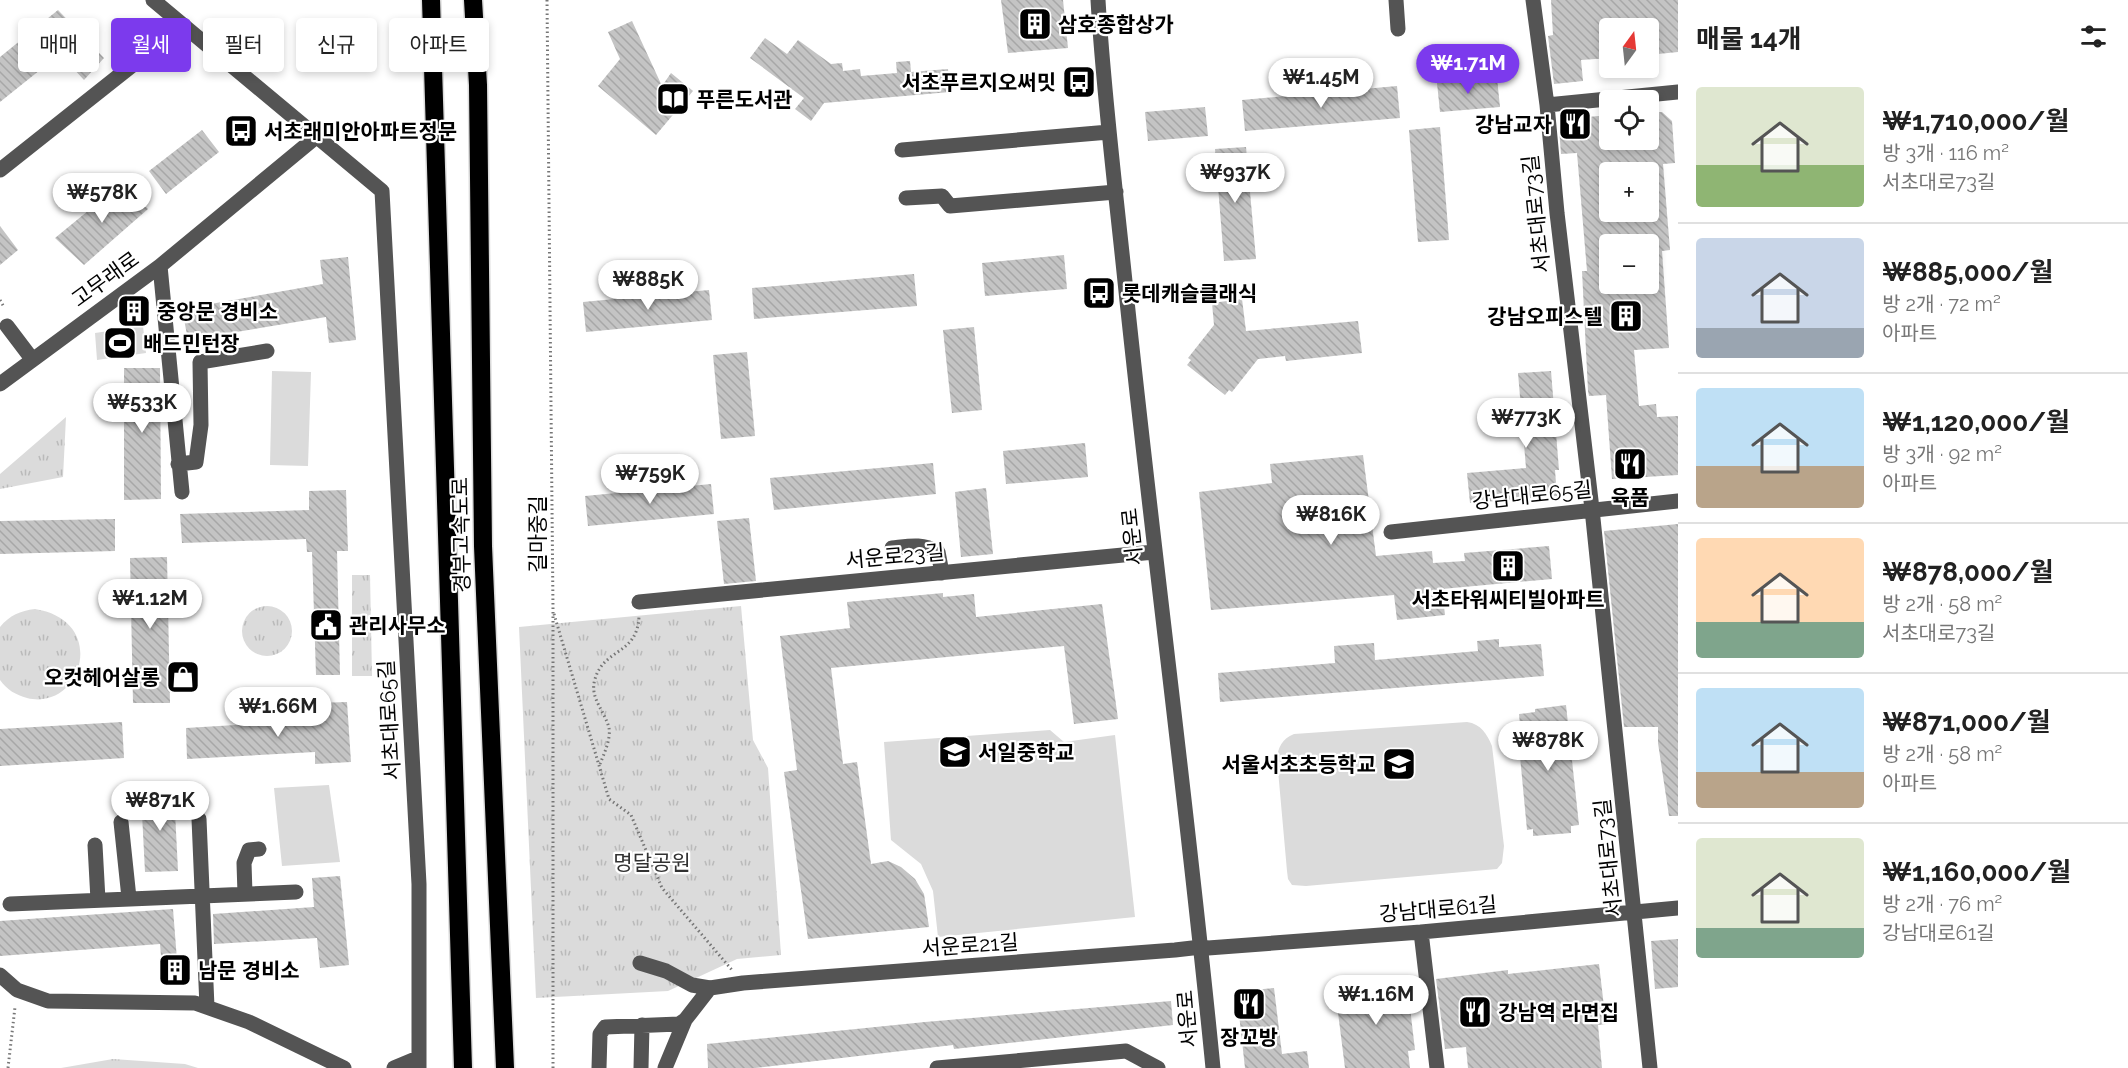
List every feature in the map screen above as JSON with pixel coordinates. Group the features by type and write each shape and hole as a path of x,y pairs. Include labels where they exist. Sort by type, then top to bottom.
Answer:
{"highway":[{"name":"경부고속도로","path":"430,0 463,1068"},
{"name":"경부고속도로","path":"473,0 478,85 483,546 505,1068"},
{"path":"478,85 482,0"}],"street":[{"path":"153,0 175,18"},
{"name":"서운로","path":"1098,0 1101,58 1154,552 1201,947 1213,1068"},
{"path":"1396,0 1398,29"},
{"name":"서초대로73길","path":"1533,0 1547,105 1558,224 1592,509 1650,1068"},
{"path":"191,32 315,136"},
{"path":"0,170 124,72"},
{"path":"1547,105 1678,92"},
{"path":"902,150 1109,132"},
{"name":"서초대로65길","path":"315,136 382,191 419,884 418,1063"},
{"name":"고무래로","path":"0,384 160,266 315,136"},
{"path":"906,198 942,196 950,206 1116,192"},
{"path":"160,266 182,492"},
{"path":"7,326 32,359"},
{"path":"178,464 196,462 201,425 200,362 267,351"},
{"name":"강남대로65길","path":"1391,532 1678,501"},
{"path":"892,548 922,545 938,552 942,573"},
{"name":"서운로23길","path":"639,602 1154,552"},
{"path":"200,819 207,1007"},
{"path":"121,822 129,898"},
{"path":"95,844 98,900"},
{"path":"244,894 244,863 249,850 259,849"},
{"path":"10,904 296,892"},
{"name":"강남대로61길","path":"1201,947 1421,932 1678,908"},
{"path":"1421,932 1437,1068"},
{"name":"서운로21길","path":"710,988 743,983 1201,947"},
{"path":"640,963 666,971 692,985 710,988 685,1020 665,1068"},
{"path":"0,975 17,990 48,1001 195,1003 249,1023 344,1068"},
{"path":"599,1068 602,1029 609,1026 679,1024 685,1020"},
{"path":"641,1068 642,1025"},
{"path":"937,1068 994,1065 1125,1051 1148,1066"},
{"path":"394,1068 418,1063"}],"path":[{"name":"길마중길","path":"547,0 553,609 553,1068"},
{"path":"0,300 4,306"},
{"path":"599,765 607,746 609,728 599,710 593,687 595,678 607,660 633,640 639,626 639,602"},
{"path":"553,609 609,799 631,815 662,888 743,983"},
{"path":"9,1068 17,990"}],"green space":[{"name":"배드민턴장","path":"143,326 146,353 97,360 95,333"},
{"path":"272,371 311,372 308,466 270,465"},
{"path":"66,417 63,477 0,489 0,474"},
{"path":"352,575 370,575 372,676 352,676"},
{"path":"267,606 285,613 292,631 285,649 267,656 249,649 242,631 249,613"},
{"name":"명달공원","path":"741,606 753,740 768,768 781,955 737,959 668,991 536,998 519,627"},
{"path":"35,609 58,617 73,630 80,646 79,663 73,679 62,692 46,699 19,695 0,680 0,627 16,614"},
{"path":"1467,722 1483,730 1492,746 1504,846 1502,863 1497,869 1306,886 1292,885 1287,871 1277,759 1284,741 1294,734"},
{"path":"1050,730 1064,742 1115,735 1135,917 938,937 933,891 921,864 891,840 884,742"},
{"path":"329,785 340,862 282,866 274,788"},
{"path":"113,1059 185,1064 198,1068 61,1068"}],"building":[{"name":"삼호종합상가","path":"1001,0 1063,0 1068,48 1008,53"},
{"path":"1551,0 1678,0 1678,52 1659,54 1659,18 1599,18 1599,59 1581,60 1583,81 1554,84 1548,36 1553,35"},
{"path":"58,10 66,18 48,18"},
{"path":"632,21 662,86 671,73 693,91 656,135 598,86 620,59 608,32"},
{"path":"765,38 787,54 798,40 831,64 842,63 843,71 860,69 861,76 897,73 896,62 910,61 911,72 948,69 950,92 824,103 811,121 795,109 804,98 750,58"},
{"path":"18,42 18,72 38,72 0,102 0,57"},
{"path":"99,53 104,58 99,64"},
{"path":"77,72 91,72 84,80"},
{"path":"1497,78 1500,107 1440,112 1437,83"},
{"path":"1397,86 1400,118 1245,131 1242,100"},
{"path":"1205,107 1208,136 1148,141 1145,112"},
{"path":"1659,112 1662,112 1672,121 1675,163 1663,164 1670,250 1662,251 1669,348 1634,350 1639,406 1656,404 1657,417 1678,416 1678,475 1612,479 1606,395 1589,396 1588,391 1582,271 1587,271 1577,153 1561,154 1559,128 1565,119 1599,116 1599,150 1659,150"},
{"path":"1440,127 1449,240 1418,242 1409,130"},
{"path":"202,130 219,152 166,194 149,171"},
{"path":"1246,147 1256,259 1224,261 1215,149"},
{"path":"122,183 148,209 84,265 55,238"},
{"path":"0,226 18,250 0,265"},
{"path":"1064,255 1067,289 985,296 982,263"},
{"path":"348,257 356,340 329,343 326,317 188,340 182,309 323,284 320,260"},
{"path":"914,274 917,306 754,319 752,288"},
{"path":"709,290 712,320 586,332 583,302"},
{"name":"중앙문 경비소","path":"148,296 149,315 121,323 119,308"},
{"path":"1242,299 1246,331 1358,321 1362,353 1286,361 1285,356 1258,359 1232,392 1229,390 1225,395 1187,365 1191,360 1188,358 1214,325 1212,303"},
{"path":"974,327 982,410 952,413 943,330"},
{"path":"747,352 755,436 721,439 713,355"},
{"path":"124,368 160,368 161,499 124,500"},
{"path":"1551,371 1559,470 1555,470 1557,496 1470,503 1467,473 1526,468 1518,373"},
{"path":"1085,443 1088,477 1006,484 1003,451"},
{"path":"1363,455 1376,556 1432,551 1433,563 1465,561 1464,553 1549,546 1552,579 1442,589 1445,615 1397,620 1394,595 1211,610 1199,492 1272,483 1270,464"},
{"path":"933,463 936,494 774,510 770,478"},
{"path":"711,484 714,514 588,526 585,496"},
{"path":"986,488 993,554 961,557 955,492"},
{"path":"346,490 348,551 337,551 340,675 316,675 312,552 307,552 306,539 182,543 180,514 309,510 309,491"},
{"path":"749,518 756,581 724,584 717,521"},
{"path":"115,519 115,551 0,554 0,521"},
{"path":"1678,524 1678,816 1669,816 1658,743 1658,727 1624,727 1604,531"},
{"path":"167,557 170,703 133,703 130,558"},
{"path":"943,593 943,597 974,594 976,617 1102,604 1118,719 1074,724 1064,646 831,668 843,764 857,762 871,864 888,861 901,867 915,879 924,894 929,927 808,939 784,772 797,770 780,636 850,628 847,602"},
{"path":"1499,639 1499,647 1541,644 1544,676 1220,702 1218,673 1335,663 1334,646 1374,643 1375,660 1478,651 1477,641"},
{"path":"347,702 351,762 315,764 315,752 187,759 186,728 318,720 317,703"},
{"path":"1566,705 1579,825 1571,826 1571,833 1533,836 1533,829 1527,830 1517,725 1520,725 1519,714 1535,712 1535,709"},
{"path":"122,722 124,758 0,766 0,729"},
{"path":"174,792 178,871 145,872 141,794"},
{"path":"340,876 349,965 320,968 317,938 214,944 213,914 314,907 312,878"},
{"path":"173,909 177,960 187,959 189,979 163,981 160,944 0,956 0,921"},
{"path":"1678,939 1678,987 1655,989 1651,941"},
{"path":"1599,964 1606,1024 1598,1025 1602,1068 1468,1068 1466,1047 1445,1049 1436,979 1508,970 1508,974"},
{"path":"1407,982 1415,1050 1408,1051 1410,1068 1345,1068 1335,989"},
{"path":"1274,988 1282,1054 1307,1051 1309,1068 1245,1068 1237,996 1241,991"},
{"path":"1171,1001 1173,1025 954,1049 953,1045 755,1068 708,1068 707,1044"}],"place":[{"name":"삼호종합상가","path":"1035,24"},
{"name":"서초푸르지오써밋","path":"1079,82"},
{"name":"푸른도서관","path":"673,99"},
{"name":"강남교자","path":"1575,124"},
{"name":"서초래미안아파트정문","path":"241,131"},
{"name":"롯데캐슬클래식","path":"1099,293"},
{"name":"중앙문 경비소","path":"134,311"},
{"name":"강남오피스텔","path":"1626,316"},
{"name":"배드민턴장","path":"120,343"},
{"name":"육품","path":"1630,464"},
{"name":"서초타워씨티빌아파트","path":"1508,566"},
{"name":"관리사무소","path":"326,625"},
{"name":"오컷헤어살롱","path":"183,677"},
{"name":"서일중학교","path":"955,752"},
{"name":"서울서초초등학교","path":"1399,764"},
{"name":"남문 경비소","path":"175,970"},
{"name":"장꼬방","path":"1249,1004"},
{"name":"강남역 라면집","path":"1475,1012"}]}
